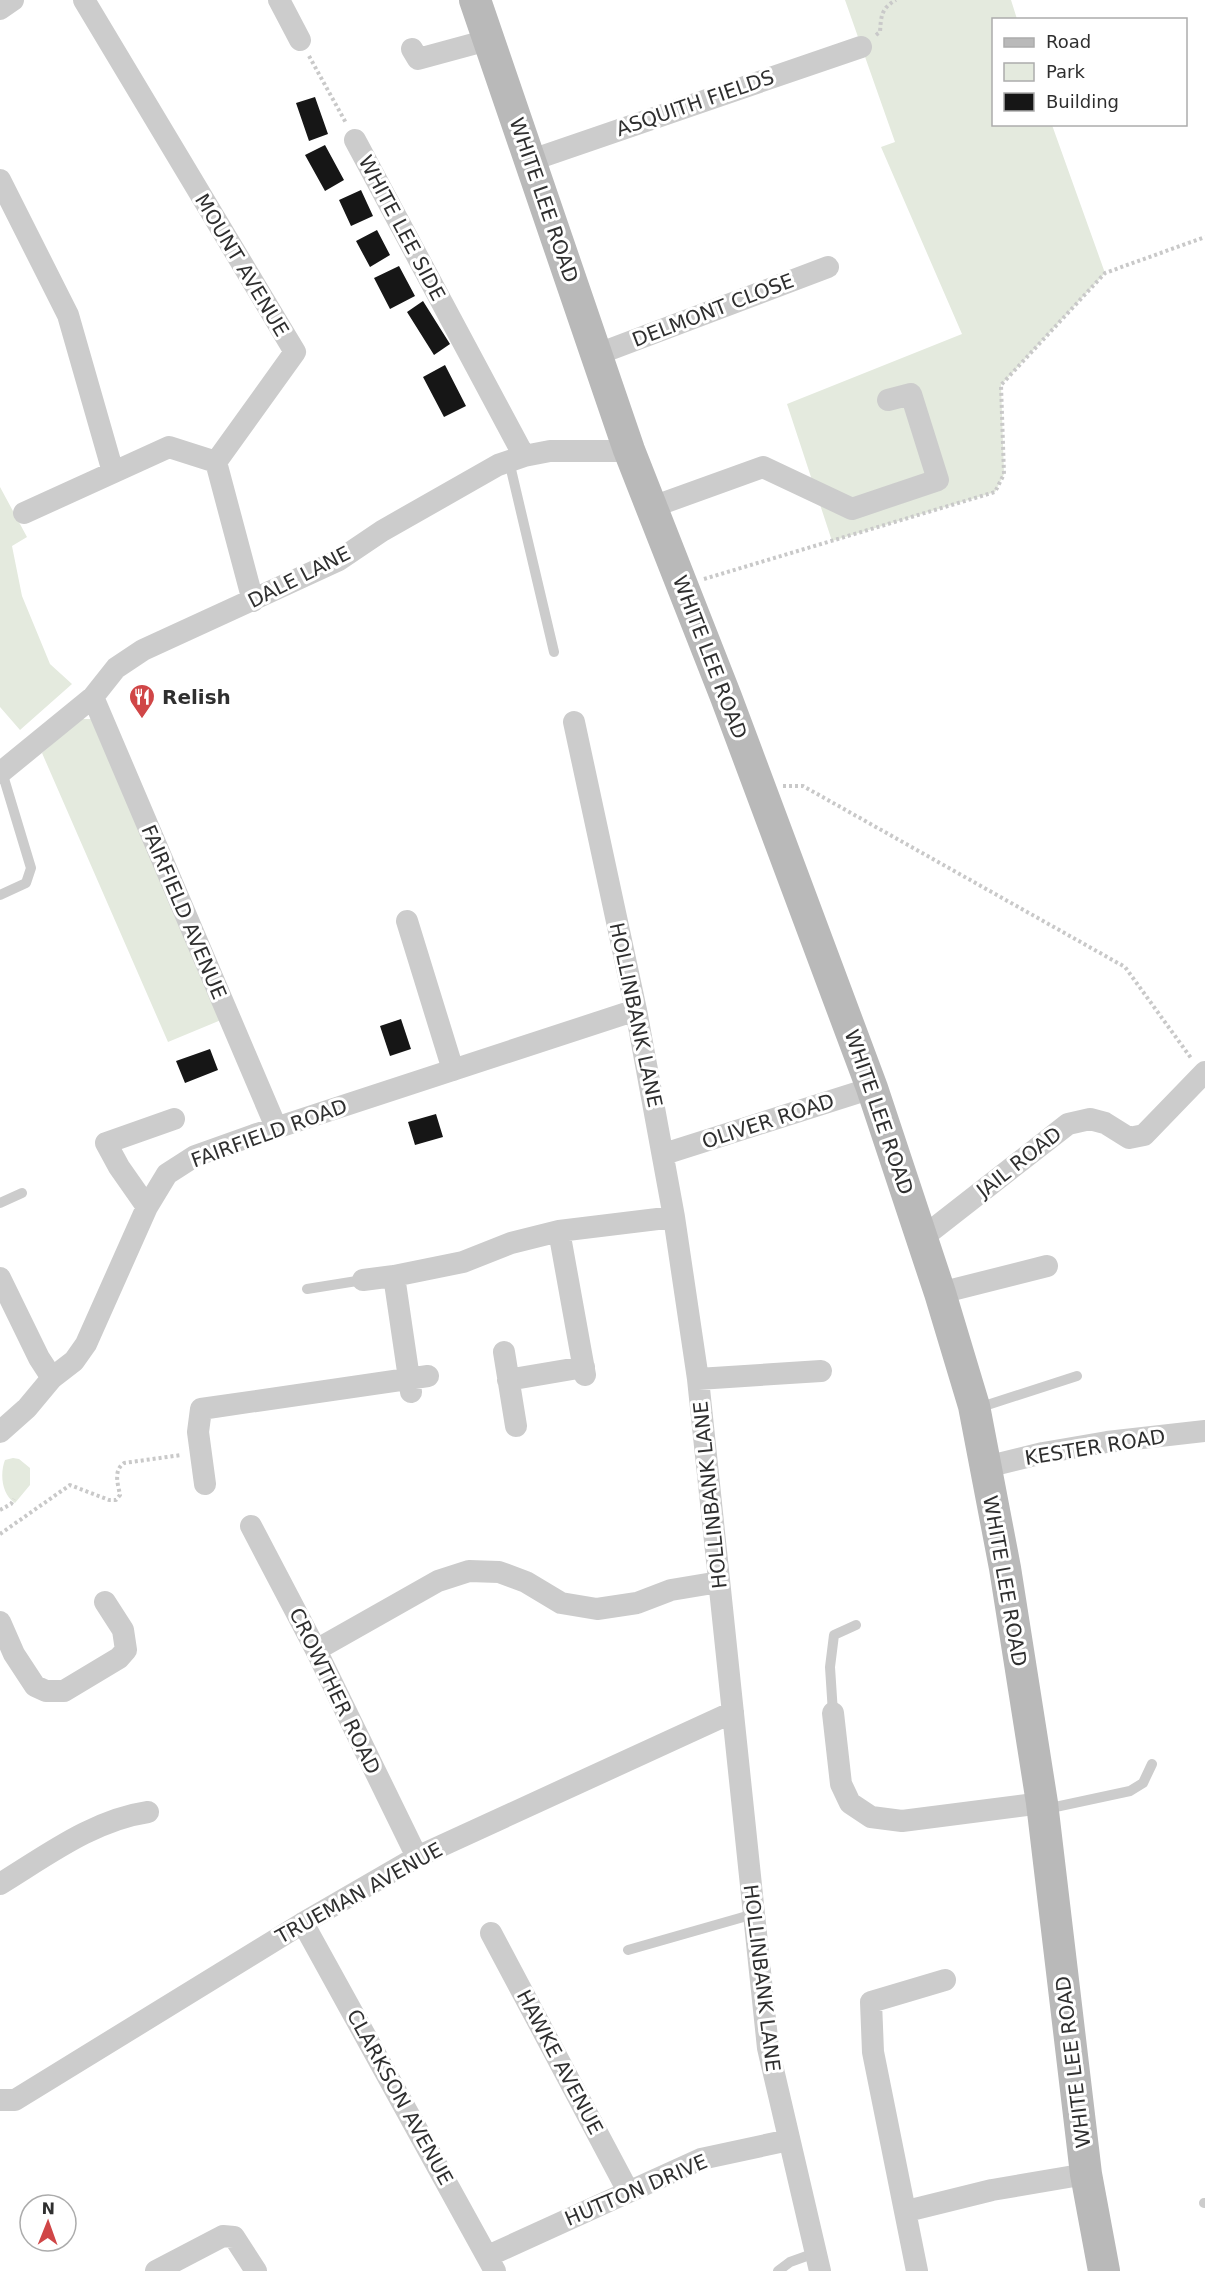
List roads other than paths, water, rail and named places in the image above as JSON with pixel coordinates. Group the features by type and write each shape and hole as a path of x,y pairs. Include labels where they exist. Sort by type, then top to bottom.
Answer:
{"main road":[{"name":"WHITE LEE ROAD","path":"475,0 630,451 873,1088 975,1409 1005,1568 1042,1806 1086,2174 1104,2271"}],"street":[{"path":"0,9 13,0"},
{"name":"MOUNT AVENUE","path":"84,0 295,352 216,462"},
{"path":"279,0 300,40"},
{"path":"412,49 418,59 488,40"},
{"name":"ASQUITH FIELDS","path":"529,161 861,46"},
{"name":"WHITE LEE SIDE","path":"355,140 517,458"},
{"path":"0,180 68,315 113,472"},
{"name":"DELMONT CLOSE","path":"598,354 828,267"},
{"path":"652,507 763,467 852,508 938,480 911,394 888,400"},
{"path":"24,513 169,447 216,462 253,600"},
{"name":"DALE LANE","path":"1,773 93,697 117,668 143,650 339,560 382,531 498,465 517,458 550,451 630,451"},
{"name":"FAIRFIELD AVENUE","path":"93,697 276,1127"},
{"name":"HOLLINBANK LANE","path":"574,722 636,1010 674,1217 698,1379 768,2048 818,2262"},
{"path":"407,921 453,1070"},
{"name":"FAIRFIELD ROAD","path":"0,1432 27,1408 51,1378 74,1361 86,1344 147,1207 167,1174 195,1156 276,1127 636,1010"},
{"name":"JAIL ROAD","path":"922,1238 1068,1124 1090,1119 1105,1123 1129,1138 1144,1135 1201,1072"},
{"name":"OLIVER ROAD","path":"664,1154 873,1088"},
{"path":"147,1207 119,1167 106,1143 174,1119"},
{"path":"363,1280 463,1262 511,1243 560,1231 674,1217"},
{"path":"508,1380 584,1371 560,1231"},
{"path":"940,1293 1047,1266"},
{"path":"205,1484 198,1432 201,1409 416,1382 394,1276"},
{"path":"0,1278 51,1378"},
{"path":"504,1352 516,1426"},
{"path":"698,1379 821,1371"},
{"name":"KESTER ROAD","path":"986,1467 1043,1453 1107,1442 1205,1431"},
{"name":"CROWTHER ROAD","path":"251,1526 316,1650 417,1857"},
{"path":"316,1650 438,1581 469,1571 499,1572 526,1582 561,1603 597,1609 637,1603 671,1590 719,1582"},
{"path":"0,1622 14,1654 35,1686 46,1691 64,1691 119,1658 126,1650 123,1630 105,1602"},
{"name":"TRUEMAN AVENUE","path":"0,2100 15,2100 303,1923 417,1857 733,1712"},
{"path":"833,1713 841,1784 850,1803 871,1817 902,1821 1042,1806"},
{"path":"0,1884 99,1826 119,1818 148,1812"},
{"name":"CLARKSON AVENUE","path":"303,1923 492,2263"},
{"name":"HAWKE AVENUE","path":"491,1933 628,2191"},
{"path":"917,2271 907,2211 873,2052 871,2002 945,1980"},
{"name":"HUTTON DRIVE","path":"492,2263 628,2191 701,2159 789,2140"},
{"path":"907,2211 992,2190 1086,2174"},
{"path":"156,2271 223,2236 234,2236 256,2271"}],"lane":[{"path":"517,458 554,652"},
{"path":"0,895 26,883 30,868 1,773"},
{"path":"0,1203 22,1193"},
{"path":"307,1289 363,1280"},
{"path":"975,1409 1077,1376"},
{"path":"833,1713 830,1667 834,1635 856,1625"},
{"path":"1042,1806 1130,1791 1143,1784 1152,1764"},
{"path":"628,1950 754,1914"},
{"path":"778,2271 790,2262 818,2262"}],"place":[{"name":"Relish","path":"142,720"}]}
